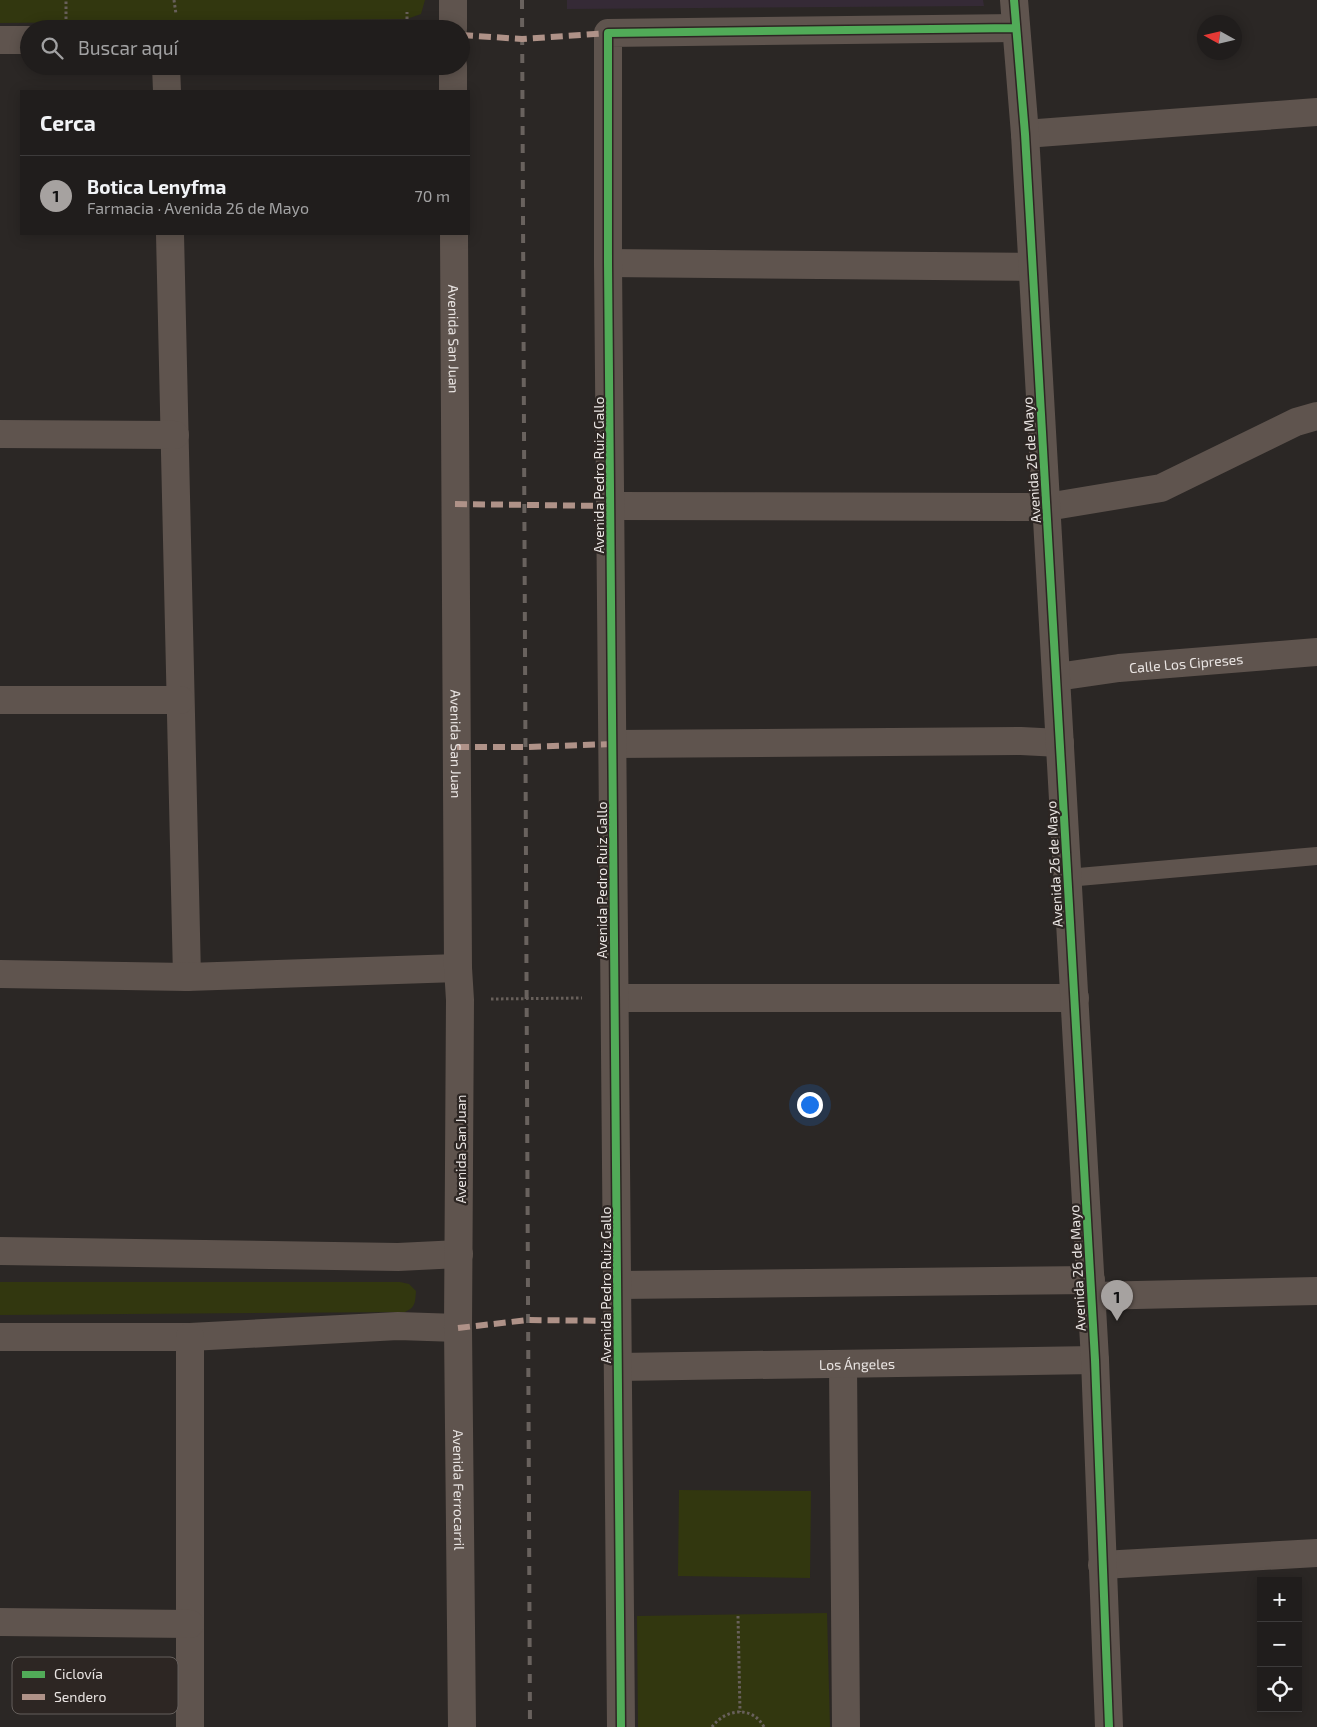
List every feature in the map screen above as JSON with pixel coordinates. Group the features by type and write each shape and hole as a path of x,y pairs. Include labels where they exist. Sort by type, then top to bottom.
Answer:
{"street":[{"path":"453,0 453,20"},
{"name":"Avenida 26 de Mayo","path":"1014,0 1025,134 1095,1360 1109,1727"},
{"name":"Avenida Pedro Ruiz Gallo","path":"621,1727 608,263 608,33 1016,28"},
{"path":"0,40 20,40"},
{"path":"166,75 167,90"},
{"path":"453,75 453,90"},
{"path":"1025,134 1317,112"},
{"path":"170,235 187,977"},
{"name":"Avenida San Juan","path":"454,235 458,968 460,1000 459,1254"},
{"path":"608,263 1032,267"},
{"path":"610,506 1047,507 1161,488 1296,422 1317,416"},
{"path":"0,434 174,435"},
{"name":"Calle Los Cipreses","path":"1057,676 1119,668 1317,652"},
{"path":"0,700 180,700"},
{"path":"613,744 1060,742"},
{"path":"0,974 187,977 458,968"},
{"path":"615,998 1075,998"},
{"path":"0,1251 398,1258 459,1254"},
{"name":"Avenida Ferrocarril","path":"459,1254 462,1727"},
{"path":"618,1286 1317,1291"},
{"path":"0,1337 190,1337 398,1326 458,1328"},
{"path":"190,1337 190,1727"},
{"name":"Los Ángeles","path":"618,1367 1095,1360"},
{"path":"843,1364 846,1727"},
{"path":"1102,1565 1317,1553"},
{"path":"0,1622 190,1624"}],"lane":[{"path":"1067,878 1317,856"}],"path":[{"path":"66,0 66,20"},
{"path":"174,0 176,14"},
{"path":"407,12 407,20"},
{"path":"460,1000 615,998"},
{"path":"738,1616 740,1712"},
{"path":"712,1727 717,1720 728,1713 740,1712 753,1715 764,1727"}],"shaded area":[{"path":"567,0 983,0 984,6 567,9"}],"green space":[{"path":"0,0 425,0 421,14 407,19 20,20 20,23 0,23"},
{"path":"0,1282 400,1282 409,1284 416,1291 413,1306 405,1312 0,1315"},
{"path":"679,1490 811,1491 810,1578 678,1576"},
{"path":"827,1613 830,1727 638,1727 637,1616"}],"railway":[{"path":"522,0 530,1727"}],"marked path":[{"path":"470,36 522,39 608,33"},
{"path":"455,504 610,506"},
{"path":"457,747 613,744"},
{"path":"458,1328 528,1320 618,1321"}],"cycle path":[{"path":"1014,0 1025,134 1095,1360 1109,1727"},
{"path":"621,1727 608,263 608,33 1016,28"}],"place":[{"name":"Botica Lenyfma","path":"1117,1321"}]}
